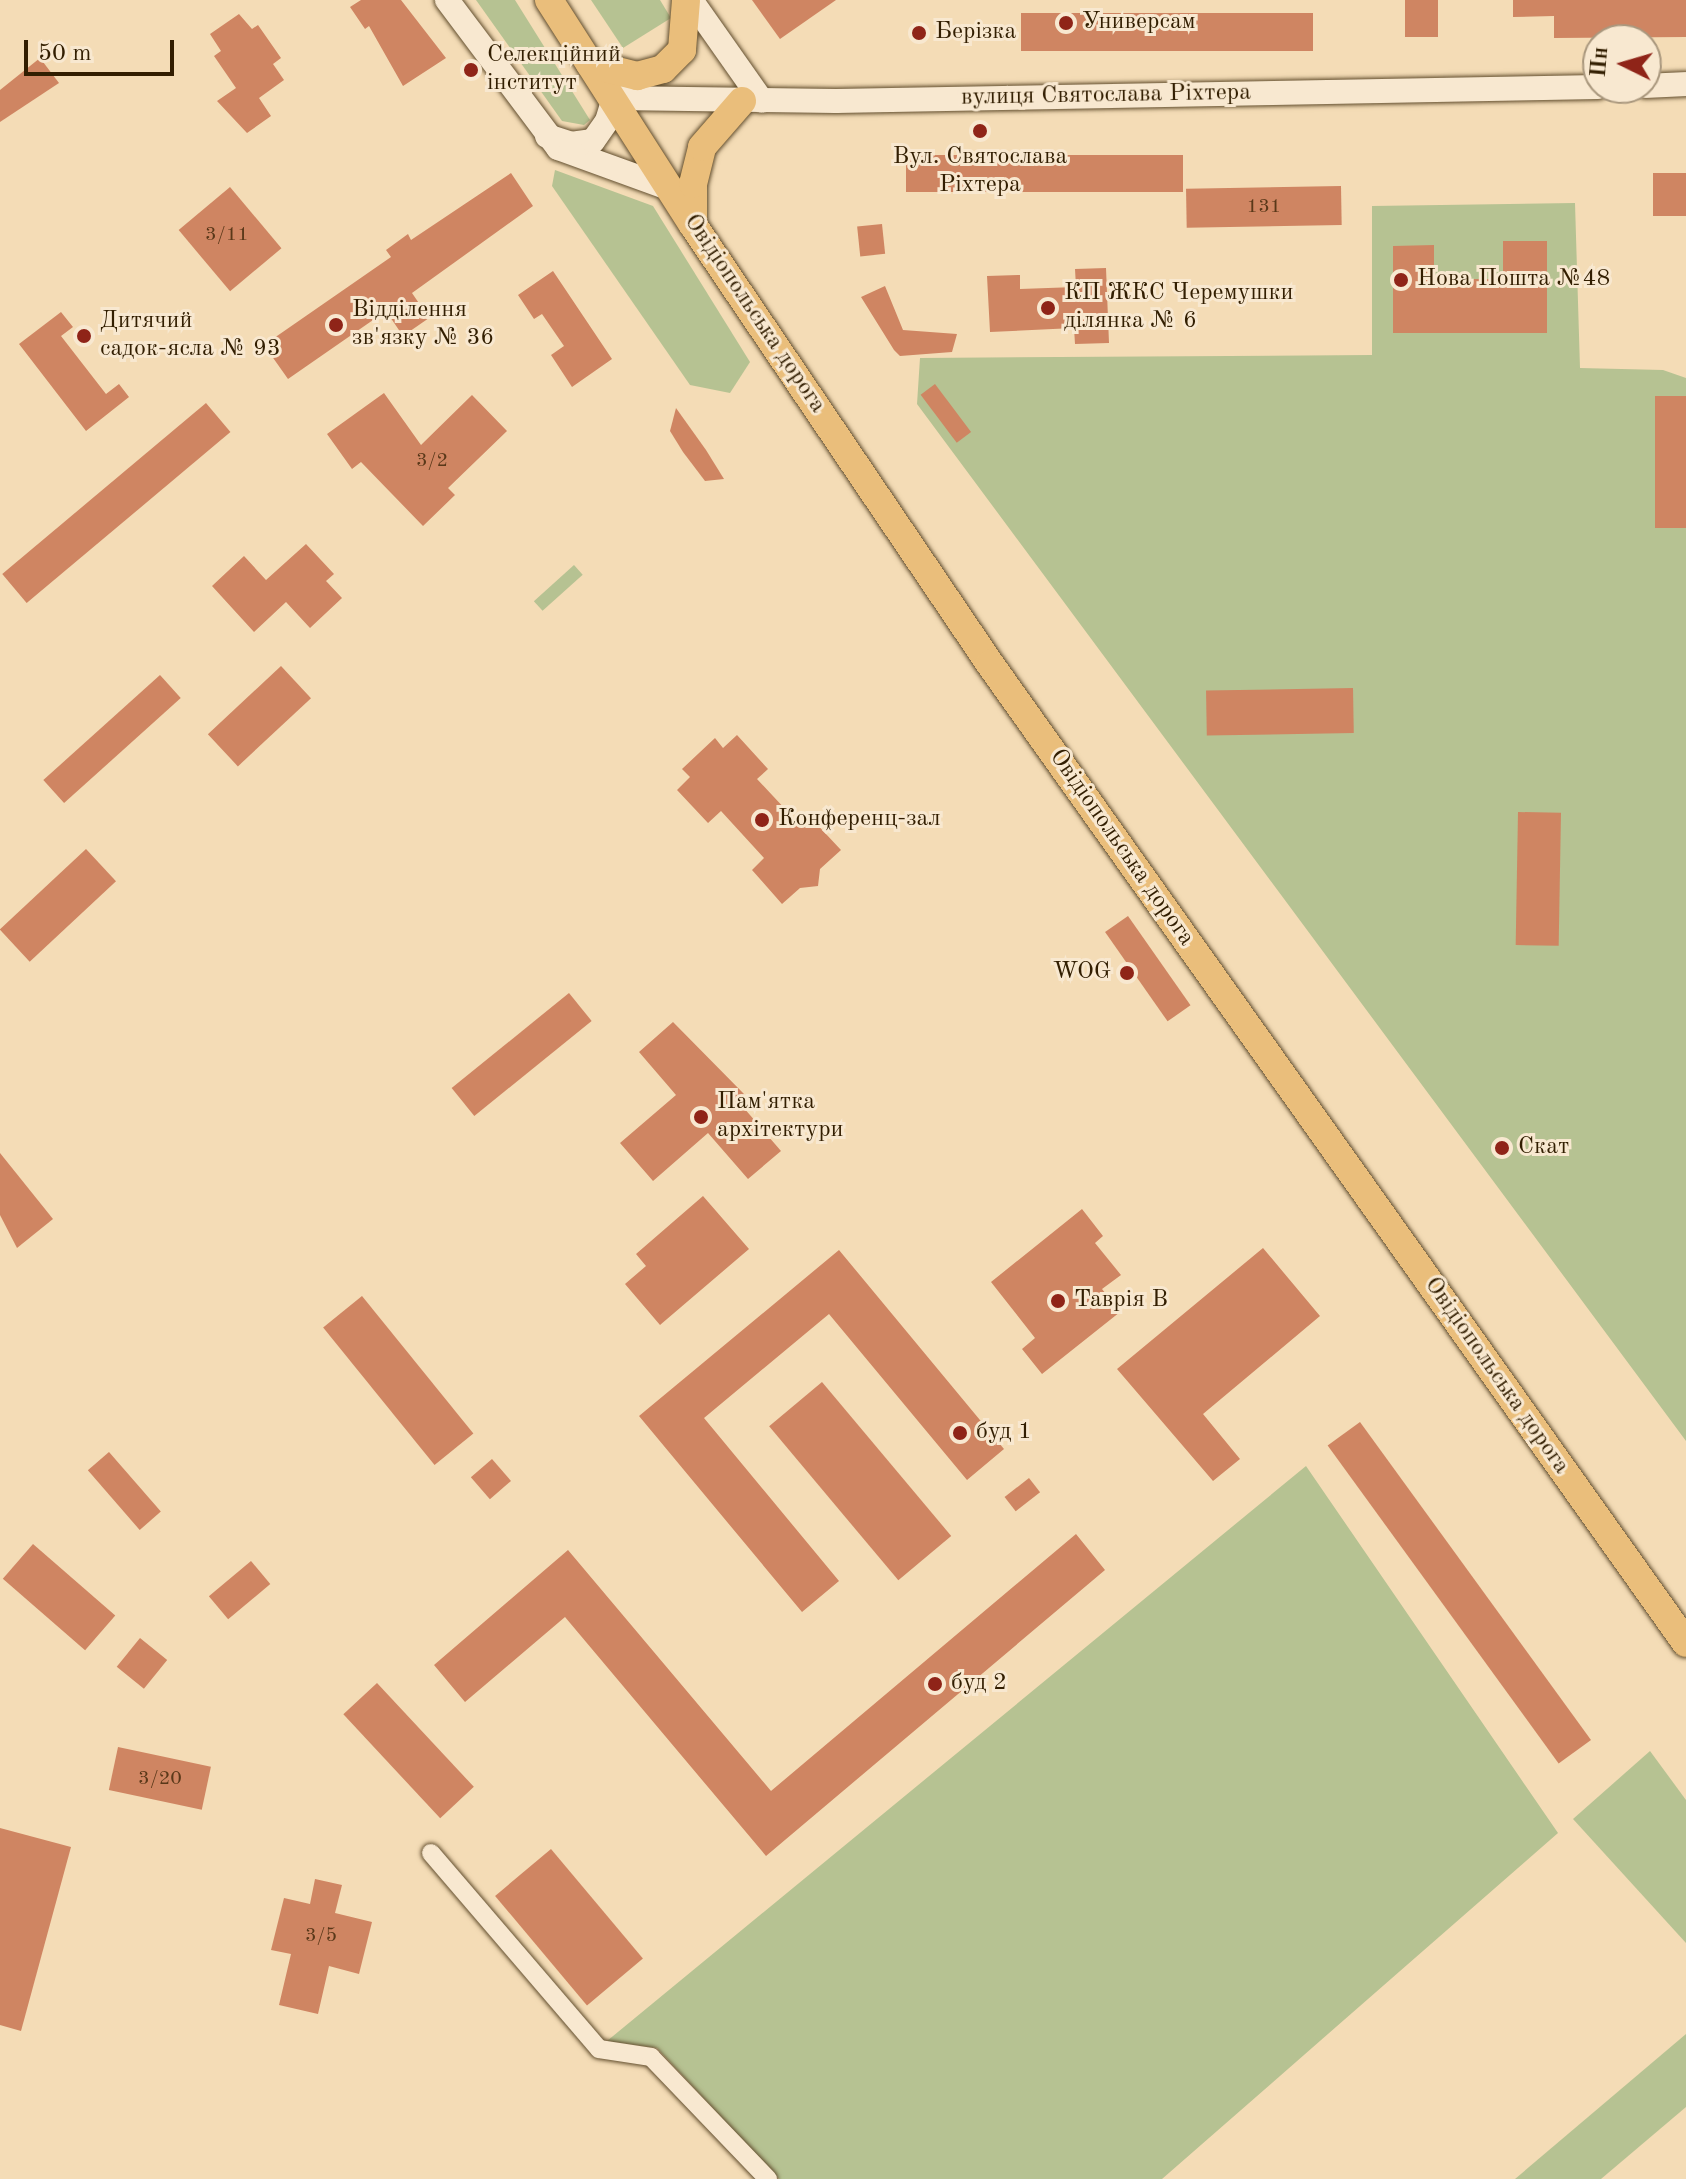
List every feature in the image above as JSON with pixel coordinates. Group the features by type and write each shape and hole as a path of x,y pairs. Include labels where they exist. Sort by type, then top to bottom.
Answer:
{"main road":[{"path":"447,0 547,136 575,157 671,189"},
{"name":"Овідіопольська дорога","path":"549,0 693,225 990,664 1686,1643"},
{"path":"590,64 637,76 663,69 682,50 688,0"},
{"path":"688,0 752,101 702,147 693,184 693,225"},
{"path":"1662,85 1686,84"},
{"name":"вулиця Святослава Ріхтера","path":"614,98 752,101 1582,87"},
{"path":"547,136 571,144 593,141 607,121 614,98"}],"street":[{"path":"431,1853 599,2049 651,2057 768,2179"}],"green space":[{"path":"476,0 515,0 590,120 584,125 562,121"},
{"path":"591,0 660,0 671,18 623,48"},
{"path":"555,170 653,206 750,362 730,393 690,385 552,186"},
{"path":"1575,203 1580,368 1663,370 1686,378 1686,1441 917,404 920,358 1372,355 1372,206"},
{"path":"574,565 583,575 543,611 534,601"},
{"path":"1306,1466 1558,1833 1162,2179 779,2179 657,2048 607,2041"},
{"path":"1650,1751 1686,1800 1686,1943 1573,1819"},
{"path":"1686,2034 1686,2107 1601,2179 1515,2179"}],"building":[{"path":"361,0 401,0 446,58 403,86 369,26 365,29 350,7"},
{"path":"752,0 836,0 780,39"},
{"path":"1405,0 1438,0 1438,37 1405,37"},
{"path":"1513,0 1686,0 1686,37 1662,37 1662,24 1582,24 1582,38 1554,38 1554,16 1513,17"},
{"path":"1021,13 1313,13 1313,51 1021,51"},
{"path":"239,14 252,29 258,25 281,58 273,64 284,80 259,98 271,116 247,133 217,101 236,88 214,56 221,51 210,34"},
{"path":"40,58 59,83 0,122 0,90"},
{"path":"906,155 1183,155 1183,192 906,192"},
{"path":"511,173 533,206 412,293 429,318 403,336 386,311 288,379 264,345 391,257 386,250 408,234 411,240"},
{"path":"1653,173 1686,173 1686,216 1653,216"},
{"path":"1341,186 1342,225 1187,228 1186,189"},
{"path":"230,187 281,248 230,291 179,230"},
{"path":"882,224 885,254 860,256 857,227"},
{"path":"1503,241 1547,241 1547,333 1393,333 1393,246 1434,245 1434,279 1503,279"},
{"name":"КП ЖКС Черемушки ділянка № 6","path":"1106,268 1109,343 1075,344 1074,328 990,332 987,276 1020,275 1020,289 1076,287 1075,269"},
{"path":"553,271 612,359 572,387 551,355 564,346 542,314 534,319 518,295"},
{"path":"885,286 903,330 957,334 952,352 900,356 861,297"},
{"path":"61,312 73,327 61,336 106,394 119,384 129,397 86,431 19,344"},
{"path":"935,384 971,432 957,443 921,395"},
{"path":"384,393 421,445 472,395 507,431 448,488 455,495 423,526 361,462 352,469 327,434"},
{"path":"1655,396 1686,396 1686,528 1655,528"},
{"path":"206,403 230,432 27,603 2,574"},
{"path":"676,408 724,479 705,481 683,452 670,431"},
{"path":"306,544 334,574 326,581 342,598 310,628 286,602 254,632 212,586 244,556 266,580"},
{"path":"281,666 311,698 238,766 208,734"},
{"path":"160,675 181,698 64,803 43,780"},
{"path":"1353,688 1354,733 1207,736 1206,691"},
{"name":"Конференц-зал","path":"737,735 768,769 757,779 801,826 810,817 841,850 820,869 818,886 800,888 782,904 752,870 764,858 721,811 708,823 677,790 690,777 682,769 715,738 723,748"},
{"path":"1518,812 1561,813 1559,946 1516,945"},
{"path":"86,849 116,881 30,962 0,929"},
{"path":"1128,916 1191,1005 1168,1021 1105,932"},
{"path":"569,993 592,1021 474,1116 452,1088"},
{"name":"Пам'ятка архітектури","path":"673,1022 744,1094 737,1100 781,1151 748,1179 708,1133 653,1181 620,1143 676,1095 639,1052"},
{"path":"0,1153 53,1219 17,1248 0,1215"},
{"path":"703,1196 749,1249 660,1325 625,1284 646,1266 636,1254"},
{"name":"Таврія В","path":"1082,1209 1103,1236 1095,1243 1121,1275 1102,1289 1120,1312 1042,1374 1022,1349 1035,1338 991,1282"},
{"path":"1263,1248 1320,1316 1203,1414 1240,1459 1213,1481 1117,1369"},
{"name":"буд 1","path":"839,1250 1004,1449 967,1480 829,1314 704,1418 839,1581 802,1612 639,1416"},
{"path":"362,1296 473,1434 435,1465 323,1327"},
{"path":"822,1382 951,1536 898,1580 769,1426"},
{"path":"1360,1422 1591,1740 1559,1763 1328,1446"},
{"path":"109,1452 161,1512 140,1530 88,1470"},
{"path":"492,1459 511,1481 490,1499 471,1477"},
{"path":"1029,1478 1040,1492 1016,1511 1005,1497"},
{"name":"буд 2","path":"1076,1534 1105,1570 766,1856 565,1617 465,1702 434,1665 568,1550 771,1791"},
{"path":"33,1544 115,1616 85,1650 3,1579"},
{"path":"251,1561 270,1584 228,1619 209,1596"},
{"path":"140,1638 167,1660 144,1689 117,1667"},
{"path":"377,1683 474,1787 440,1818 343,1714"},
{"path":"118,1747 211,1767 202,1810 109,1790"},
{"path":"0,1828 71,1847 21,2031 0,2025"},
{"path":"551,1849 643,1959 587,2005 495,1896"},
{"path":"315,1879 342,1885 335,1913 372,1922 359,1974 329,1966 318,2014 279,2005 291,1954 271,1950 284,1898 310,1904"}],"place":[{"name":"Универсам","path":"1066,23"},
{"name":"Берізка","path":"919,33"},
{"name":"Селекційний інститут","path":"471,70"},
{"name":"Вул. Святослава Ріхтера","path":"980,131"},
{"name":"Нова Пошта №48","path":"1401,280"},
{"name":"КП ЖКС Черемушки ділянка № 6","path":"1048,308"},
{"name":"Відділення зв'язку № 36","path":"336,325"},
{"name":"Дитячий садок-ясла № 93","path":"84,336"},
{"name":"Конференц-зал","path":"762,820"},
{"name":"WOG","path":"1127,973"},
{"name":"Пам'ятка архітектури","path":"701,1117"},
{"name":"Скат","path":"1502,1148"},
{"name":"Таврія В","path":"1058,1301"},
{"name":"буд 1","path":"960,1433"},
{"name":"буд 2","path":"935,1684"}]}
